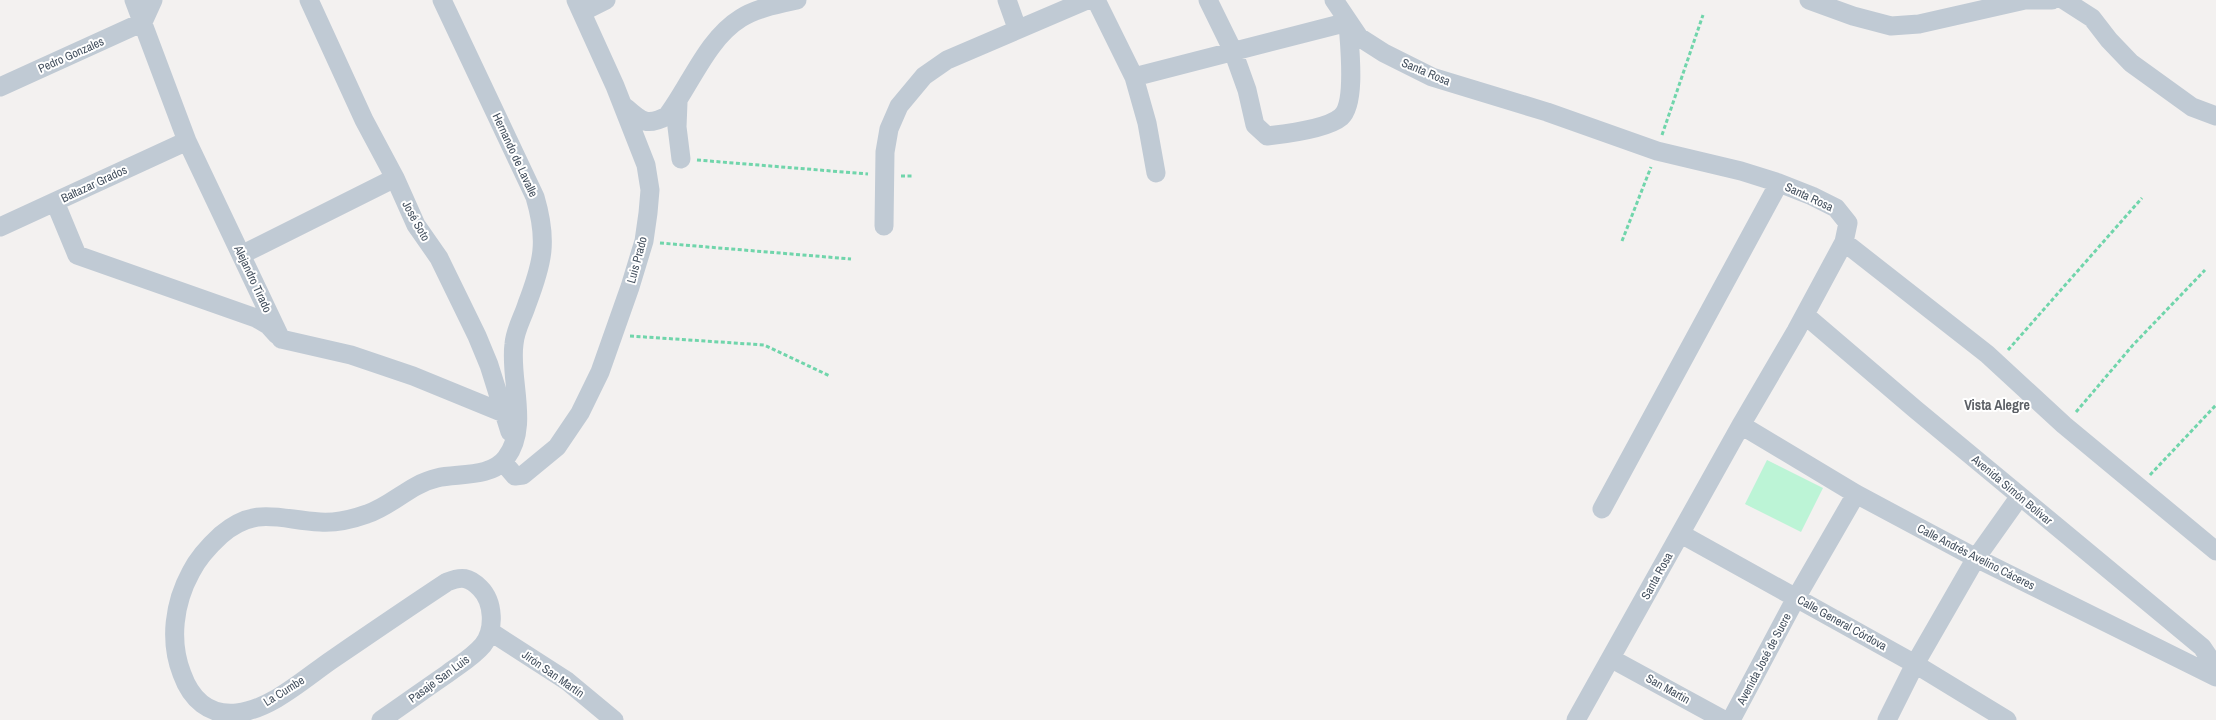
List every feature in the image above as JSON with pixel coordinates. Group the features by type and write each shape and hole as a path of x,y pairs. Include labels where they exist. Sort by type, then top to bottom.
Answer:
{"street":[{"name":"Alejandro Tirado","path":"134,0 187,141 281,339"},
{"path":"143,22 153,0"},
{"name":"José Soto","path":"310,0 349,90 395,178 416,225 440,258 477,336 506,414 514,445"},
{"name":"Hernando de Lavalle","path":"442,0 535,197 541,218 543,248 540,269 514,342 517,410 514,445"},
{"path":"578,6 606,0"},
{"path":"623,106 641,122 655,122 667,116 678,102 716,41 742,8 796,0"},
{"path":"1006,0 1017,28"},
{"path":"884,226 885,152 889,129 899,106 924,76 947,60 1017,28 1087,0"},
{"path":"1096,0 1134,77 1147,123 1156,173"},
{"path":"1134,77 1233,51 1348,22 1350,91 1347,108 1341,117 1317,128 1267,136 1255,125 1247,90 1233,51 1208,0"},
{"name":"Santa Rosa","path":"1334,0 1359,36 1372,46 1432,77 1547,112 1657,151 1741,171 1779,183 1836,208 1848,223 1844,242 1805,314 1576,720"},
{"path":"1809,0 1853,16 1891,26 1919,24 2025,0 2052,0"},
{"path":"2064,0 2092,18 2109,40 2131,63 2192,107 2216,116"},
{"name":"Luis Prado","path":"502,462 515,476 519,477 557,447 580,414 600,372 644,241 650,190 647,173 623,106 578,6"},
{"name":"Pedro Gonzales","path":"0,87 143,22"},
{"path":"678,102 677,127 681,159"},
{"name":"Baltazar Grados","path":"0,227 187,141"},
{"path":"241,255 395,178"},
{"path":"1602,509 1779,183"},
{"path":"55,202 77,255 256,318 268,325 281,339 351,354 413,376 506,414"},
{"path":"1844,242 1996,363 2064,425 2140,486 2164,509 2216,552"},
{"name":"Avenida Simón Bolívar","path":"1805,314 1915,409 2202,647 2216,668"},
{"name":"Calle Andrés Avelino Cáceres","path":"1741,425 1856,494 1976,558 2216,677"},
{"path":"502,462 514,445"},
{"name":"La Cumbe","path":"491,632 491,610 482,590 468,578 457,577 272,700 236,713 208,709 192,693 179,667 175,649 174,630 180,599 192,570 212,543 234,525 245,519 271,516 321,522 345,520 368,514 420,482 439,477 479,472 502,462"},
{"name":"Avenida José de Sucre","path":"1731,720 1796,598 1856,494"},
{"path":"1886,720 1915,664 1976,558 2020,496"},
{"name":"Calle General Córdova","path":"1681,534 1915,664 2002,719"},
{"name":"Pasaje San Luis","path":"381,720 469,658 484,644 491,632"},
{"name":"Jirón San Martín","path":"491,632 567,681 614,720"},
{"name":"San Martin","path":"1612,659 1724,720"}],"path":[{"path":"1622,241 1657,151 1703,14"},
{"path":"681,159 913,176"},
{"path":"1996,363 2142,198"},
{"path":"644,241 851,259"},
{"path":"2064,425 2133,345 2205,270"},
{"path":"614,334 764,345 830,376"},
{"path":"2140,486 2216,405"}],"green space":[{"path":"1767,460 1823,488 1801,532 1745,504"}],"district":[{"name":"Vista Alegre","path":"1997,405"}]}
